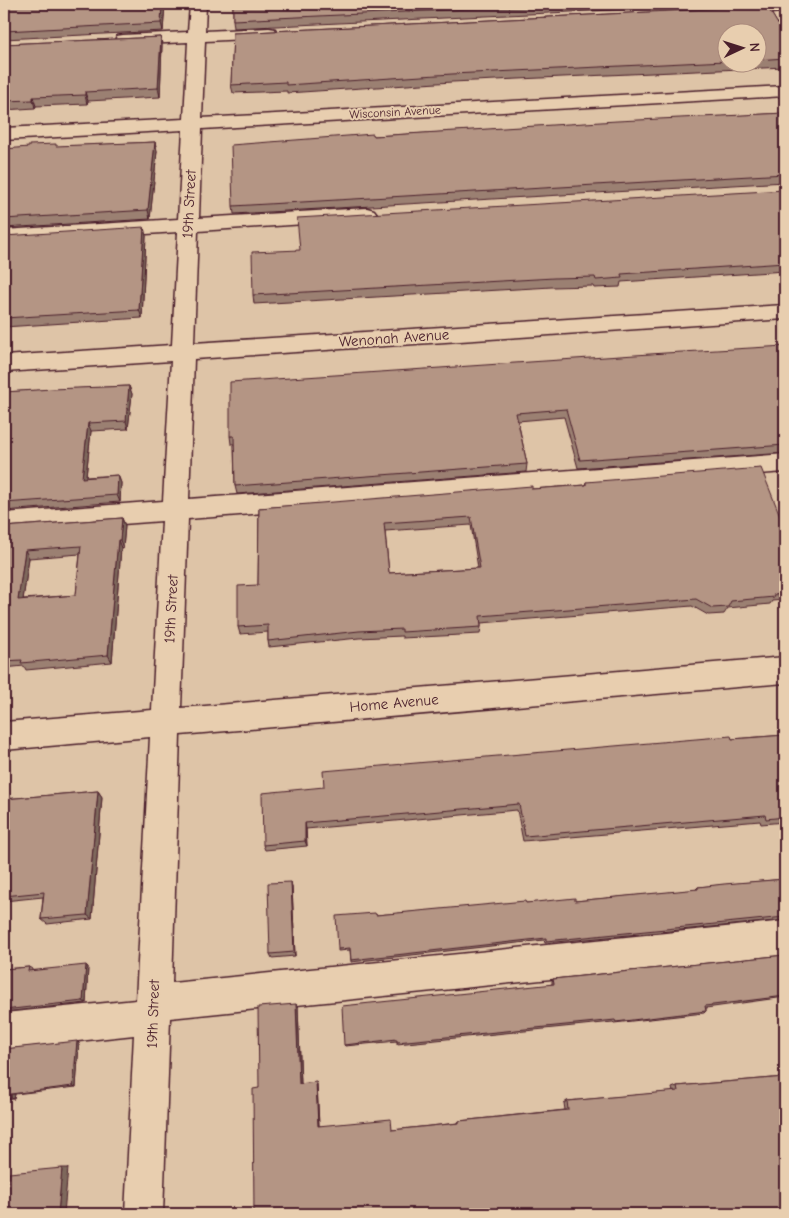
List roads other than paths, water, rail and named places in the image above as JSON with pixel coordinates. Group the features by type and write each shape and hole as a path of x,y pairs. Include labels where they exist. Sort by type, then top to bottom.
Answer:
{"street":[{"name":"19th Street","path":"144,1214 198,4"},
{"path":"719,10 785,7"},
{"path":"110,41 280,32"},
{"name":"Wisconsin Avenue","path":"4,134 785,91"},
{"path":"4,236 388,213"},
{"name":"Wenonah Avenue","path":"4,364 785,312"},
{"path":"4,523 785,463"},
{"name":"Home Avenue","path":"4,736 785,670"},
{"path":"4,1031 153,1009 785,938"}]}
